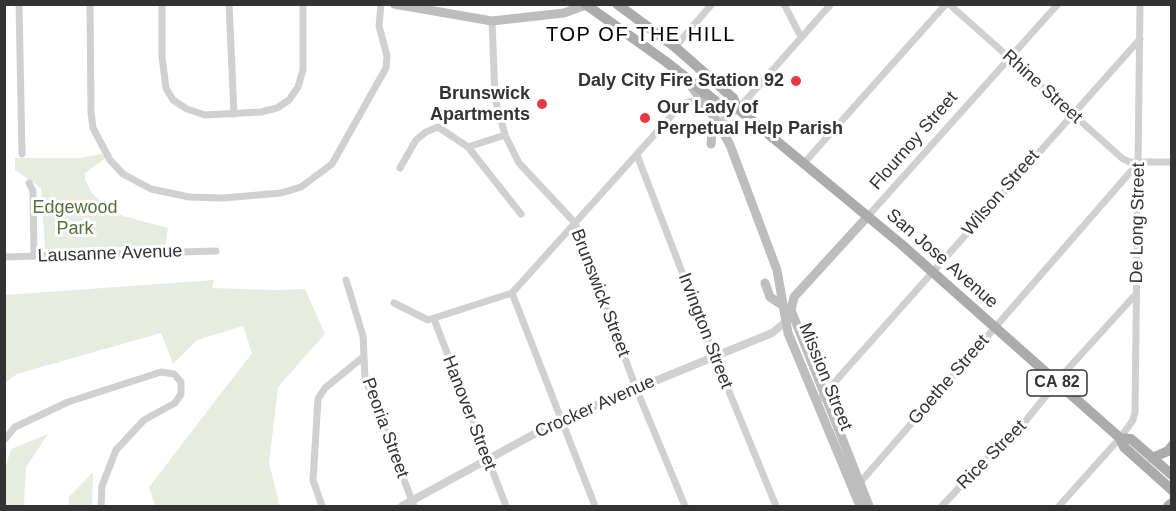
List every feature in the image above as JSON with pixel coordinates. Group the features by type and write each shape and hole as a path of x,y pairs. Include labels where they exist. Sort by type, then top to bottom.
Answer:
{"main road":[{"path":"394,4 492,21 564,13 586,5"},
{"name":"CA 82","path":"617,4 675,47 732,98 738,109"},
{"name":"CA 82","path":"586,5 665,61 723,106 738,109"},
{"path":"665,61 675,47"},
{"name":"Mission Street","path":"686,79 706,105 730,145 777,270 784,324 820,398"},
{"name":"San Jose Avenue","path":"738,109 868,216 995,327 1120,438 1124,447 1172,490"},
{"path":"711,144 712,133 718,123"},
{"name":"Flournoy Street","path":"794,298 868,216"},
{"path":"777,270 788,294 794,298 792,316"},
{"path":"765,283 770,297 782,305"},
{"name":"Mission Street","path":"792,316 820,398 856,486 868,507"},
{"name":"San Jose Avenue","path":"1120,438 1131,440 1172,475"},
{"path":"1152,458 1168,451 1172,446"},
{"name":"Mission Street","path":"856,486 860,507"},
{"path":"1168,507 1172,503"}],"street":[{"path":"19,4 22,154"},
{"path":"90,4 93,128 110,160 123,174 151,189 189,197 223,198 281,194 301,188 332,164 387,68 387,56 379,26 381,4"},
{"path":"162,4 164,78 173,100 187,109 205,115 261,112 277,108 289,100 298,87 303,70 303,4"},
{"path":"230,4 234,114"},
{"path":"675,47 712,4"},
{"path":"784,4 801,37"},
{"path":"718,123 738,109 831,4"},
{"path":"804,163 948,4"},
{"name":"Rhine Street","path":"948,4 1123,159 1139,162"},
{"name":"Flournoy Street","path":"868,216 1008,57 1058,4"},
{"name":"De Long Street","path":"1059,507 1120,438 1135,412 1140,4"},
{"name":"Brunswick Street","path":"492,21 495,98 505,135 519,163 575,223 636,388 685,507"},
{"name":"Wilson Street","path":"820,398 1071,113 1140,39"},
{"path":"394,303 428,320 512,293 682,104 693,101 706,105"},
{"path":"400,168 416,140 426,132 438,127 468,147 521,214"},
{"path":"468,147 505,135"},
{"name":"Irvington Street","path":"637,155 714,356 776,507"},
{"path":"1139,162 1172,162"},
{"name":"Goethe Street","path":"856,486 1139,162"},
{"path":"29,183 33,191 34,256"},
{"name":"Lausanne Avenue","path":"4,257 216,251"},
{"name":"Peoria Street","path":"346,280 363,336 362,358 365,378 413,504"},
{"path":"512,293 595,507"},
{"name":"Rice Street","path":"942,507 982,463 1011,439 1136,294"},
{"name":"Crocker Avenue","path":"402,507 413,504 486,459 560,420 772,333 792,316"},
{"name":"Hanover Street","path":"434,319 506,507"},
{"path":"322,507 313,480 318,399 325,388 362,358"},
{"path":"4,440 15,428 38,414 161,372 174,374 181,382 181,394 175,403 144,420 116,450 102,486 101,507"}],"green space":[{"name":"Edgewood Park","path":"101,154 106,158 85,173 85,180 92,193 107,208 123,216 168,228 165,246 45,249 41,188 15,170 15,158 80,158"},
{"path":"214,280 212,288 305,289 325,334 278,387 269,463 280,506 155,506 149,487 252,353 243,326 197,340 173,364 161,333 17,374 5,383 5,295"},
{"path":"48,434 26,467 24,506 5,506 5,469 11,449"},
{"path":"93,472 92,506 69,506 69,497"}],"place":[{"name":"Daly City Fire Station 92","path":"796,81"},
{"name":"Brunswick Apartments","path":"542,104"},
{"name":"Our Lady of Perpetual Help Parish","path":"645,118"}],"district":[{"name":"TOP OF THE HILL","path":"641,35"}]}
